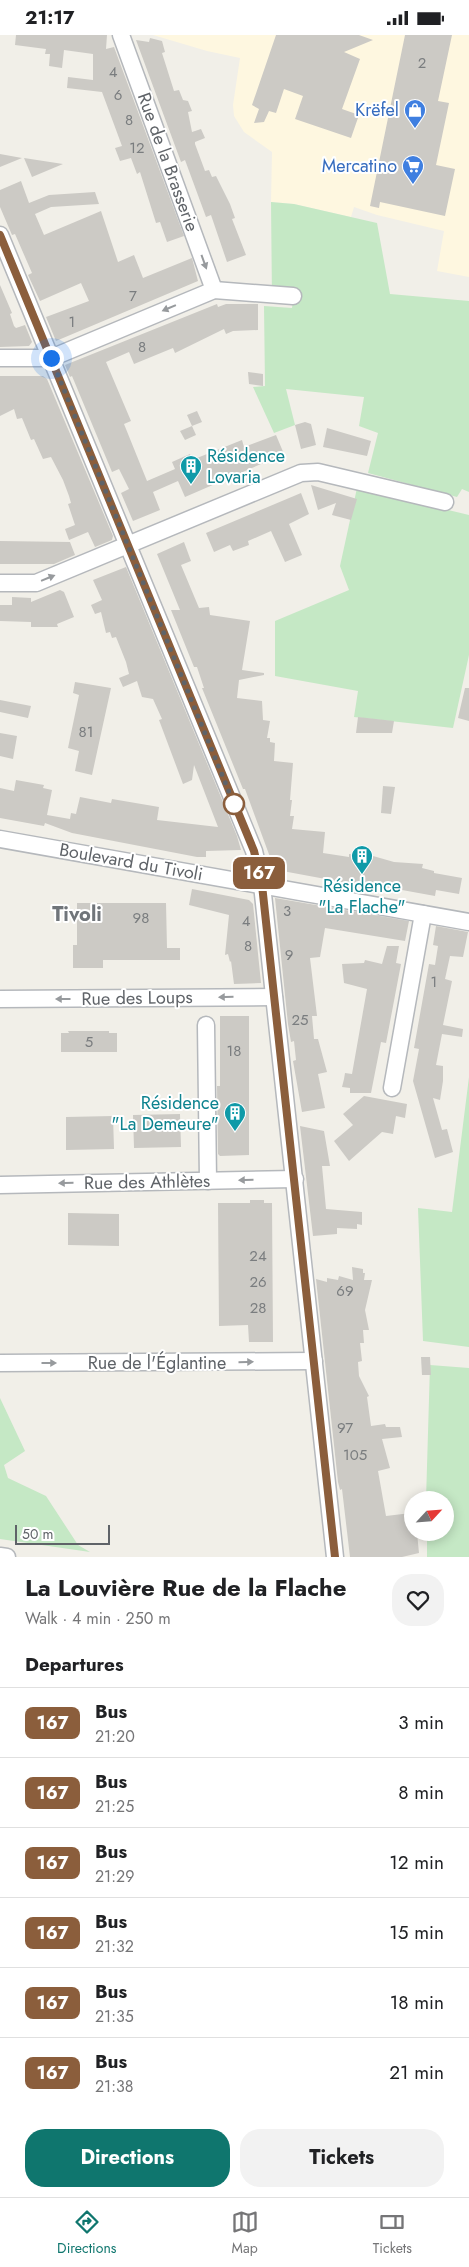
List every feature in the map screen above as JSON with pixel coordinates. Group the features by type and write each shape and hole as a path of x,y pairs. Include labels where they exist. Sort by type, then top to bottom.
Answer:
{"street":[{"name":"Rue de la Brasserie","path":"121,35 214,290"},
{"path":"0,235 254,851 262,885 335,1557"},
{"path":"0,358 51,358 214,290 293,296"},
{"path":"0,583 36,583 291,476 309,472 365,481 445,502"},
{"name":"Boulevard du Tivoli","path":"0,839 469,922"},
{"path":"392,1088 423,914"},
{"name":"Rue des Loups","path":"0,999 274,997"},
{"path":"206,1025 208,1181"},
{"name":"Rue des Athlètes","path":"0,1185 295,1179"},
{"name":"Rue de l'Églantine","path":"0,1363 314,1361"},
{"path":"0,1556 8,1557"}],"shaded area":[{"path":"153,35 469,35 469,277 437,271 444,231 377,215 354,207 351,217 294,204 271,202 272,152 244,132 234,116 233,105 240,58 207,51"}],"green space":[{"path":"271,202 294,204 377,223 390,294 469,301 469,492 462,489 457,497 368,473 378,433 359,426 364,397 286,389 295,425 274,433 253,387 265,386 264,306 292,308 293,300 272,300"},
{"path":"357,488 469,515 469,655 453,728 354,717 358,691 275,676 275,621 349,590 340,566"},
{"path":"469,1077 469,1347 423,1341 418,1208 452,1212"},
{"path":"430,1365 469,1368 469,1557 427,1557 427,1541 454,1541 454,1491 426,1491"},
{"path":"0,1398 25,1451 4,1465 8,1478 46,1496 78,1545 90,1552 0,1539"}],"building":[{"path":"16,35 107,35 106,49 114,47 184,236 167,242 160,222 156,223 140,172 137,174 131,158 120,161 115,148 122,146 102,92 67,88 68,77 93,80 93,54 64,50 62,68 49,66 50,54 45,54 46,49 15,45"},
{"path":"276,35 359,35 373,40 344,52 360,59 342,109 359,115 351,138 295,119 303,96 284,89 276,113 269,111 264,122 254,123 259,109 252,105"},
{"path":"405,35 452,35 438,101 449,103 436,165 455,169 445,216 380,202 379,208 370,206"},
{"path":"150,38 162,41 165,52 162,53 174,91 179,90 183,100 188,101 192,111 188,112 192,132 201,129 205,138 195,142 195,144 205,171 209,170 212,177 216,176 230,204 235,218 232,219 246,255 227,262 211,215 206,217 185,160 181,162 136,40 149,42"},
{"path":"0,154 22,158 0,167"},
{"path":"24,158 63,164 32,177"},
{"path":"21,181 29,203 49,195 95,192 99,204 51,207 35,214 44,235 101,211 118,262 134,255 143,278 192,258 198,281 56,341 46,317 89,301 81,283 40,301 28,275 32,273 15,234 12,235 0,207 0,190"},
{"path":"0,285 12,313 10,314 14,326 16,328 25,325 32,342 29,346 0,347"},
{"path":"217,304 218,307 226,304 258,304 258,330 233,331 226,334 224,329 175,353 173,348 134,364 129,352 106,362 131,421 124,424 147,481 175,469 172,462 190,454 192,460 242,440 244,447 276,435 284,454 185,497 178,481 153,492 160,510 133,521 121,493 129,489 119,469 112,472 72,376 70,377 65,365"},
{"path":"248,372 263,374 263,386 249,384"},
{"path":"0,376 43,376 47,379 113,536 112,540 95,547 88,532 69,540 65,529 75,525 68,504 71,503 63,480 51,457 43,459 34,439 31,440 22,418 17,419 14,409 0,416"},
{"path":"197,411 202,422 192,426 187,415"},
{"path":"305,422 311,424 316,445 301,449 295,425"},
{"path":"192,426 196,435 185,440 180,431"},
{"path":"327,428 371,441 367,456 323,447"},
{"path":"311,485 357,499 351,520 332,515 336,503 318,510"},
{"path":"301,493 309,514 289,524 302,555 285,562 271,531 248,541 249,545 233,551 230,545 214,552 206,533"},
{"path":"0,541 70,542 75,555 54,564 0,564"},
{"path":"184,542 191,561 181,565 199,608 209,607 210,615 250,621 242,670 264,673 264,675 239,680 237,698 262,701 263,720 270,721 267,738 270,738 270,742 275,743 274,761 293,763 290,800 292,800 290,816 294,816 292,829 325,832 323,853 349,857 349,854 366,857 366,854 394,862 423,864 422,868 434,871 434,873 462,878 459,894 436,890 435,896 358,882 358,885 274,868 245,789 243,789 202,688 204,688 197,667 194,667 171,610 180,610 157,554"},
{"path":"126,567 237,836 241,850 206,851 206,857 197,857 72,833 45,823 44,826 0,818 0,788 14,791 16,780 44,785 43,788 52,790 47,815 70,819 71,813 76,814 80,797 111,803 112,799 159,807 157,820 218,827 194,765 192,780 183,784 159,720 162,719 153,699 142,697 137,681 123,687 119,678 129,674 126,662 116,637 112,638 110,632 106,633 101,612 95,614 91,605 102,600 93,580"},
{"path":"60,590 64,592 74,617 57,624 58,627 31,627 31,622 0,621 0,605 12,605 12,597 31,598 31,602"},
{"path":"75,682 111,688 92,775 75,771 79,751 68,748 79,695 73,693"},
{"path":"465,688 469,688 469,721 458,718"},
{"path":"0,700 31,706 28,718 0,712"},
{"path":"358,717 394,721 392,733 356,733"},
{"path":"0,733 17,736 13,759 0,756"},
{"path":"383,786 395,787 391,814 381,813"},
{"path":"192,889 249,900 253,904 261,983 234,984 231,961 228,954 225,955 229,915 189,905"},
{"path":"275,898 409,921 405,941 325,928 320,957 310,958 317,1016 312,1016 314,1039 318,1039 327,1072 318,1074 325,1108 302,1112 293,1061 296,1060 294,1041 291,1042 288,1024"},
{"path":"77,903 166,903 167,948 180,948 180,960 103,960 103,968 73,968 73,945 77,945"},
{"path":"436,926 468,932 463,957 450,956 445,979 452,981 443,1025 463,1029 462,1037 442,1034 436,1065 443,1066 443,1081 440,1100 433,1098 442,1130 447,1129 453,1152 435,1158 413,1081 419,1049 414,1048 429,964 435,965 438,946 433,945"},
{"path":"387,946 399,946 396,963 401,964 386,1043 381,1042 371,1093 350,1093 350,1088 342,1087 345,1073 352,1074 367,989 344,983 342,964 364,963 365,960 382,964"},
{"path":"220,1016 249,1016 249,1155 220,1156 218,1154 217,1086 220,1086"},
{"path":"68,1031 109,1031 109,1033 117,1033 117,1052 61,1052 61,1033 69,1033"},
{"path":"364,1096 407,1104 405,1118 396,1116 393,1134 382,1132 349,1161 334,1141 353,1125 343,1114"},
{"path":"180,1114 181,1147 134,1148 133,1115"},
{"path":"113,1116 114,1149 66,1150 66,1117"},
{"path":"300,1126 324,1131 330,1166 322,1166 326,1209 362,1212 362,1225 357,1224 357,1229 337,1228 337,1234 313,1236"},
{"path":"250,1200 264,1200 264,1203 272,1203 273,1342 249,1342 248,1325 219,1326 218,1203 250,1203"},
{"path":"68,1213 119,1214 119,1246 68,1245"},
{"path":"352,1267 363,1269 363,1273 365,1273 364,1280 372,1280 365,1310 369,1330 363,1330 364,1343 360,1343 362,1361 358,1362 359,1376 369,1396 367,1397 371,1426 385,1424 386,1427 400,1427 402,1437 382,1439 390,1468 378,1471 386,1516 404,1514 404,1541 418,1541 419,1553 402,1557 350,1557 342,1489 340,1490 338,1482 316,1279 327,1282 327,1278 338,1280 339,1276 353,1280"},
{"path":"421,1357 430,1357 431,1375 422,1375"}],"bus line":[{"name":"167","path":"0,235 254,851 262,885 335,1557"}],"place":[{"name":"Krëfel","path":"415,129"},
{"name":"Mercatino","path":"413,185"},
{"name":"Résidence Lovaria","path":"191,485"},
{"name":"Résidence \"La Flache\"","path":"362,875"},
{"name":"Résidence \"La Demeure\"","path":"235,1132"}],"district":[{"name":"Tivoli","path":"77,914"}],"route":[{"path":"51,358 234,804"}]}
